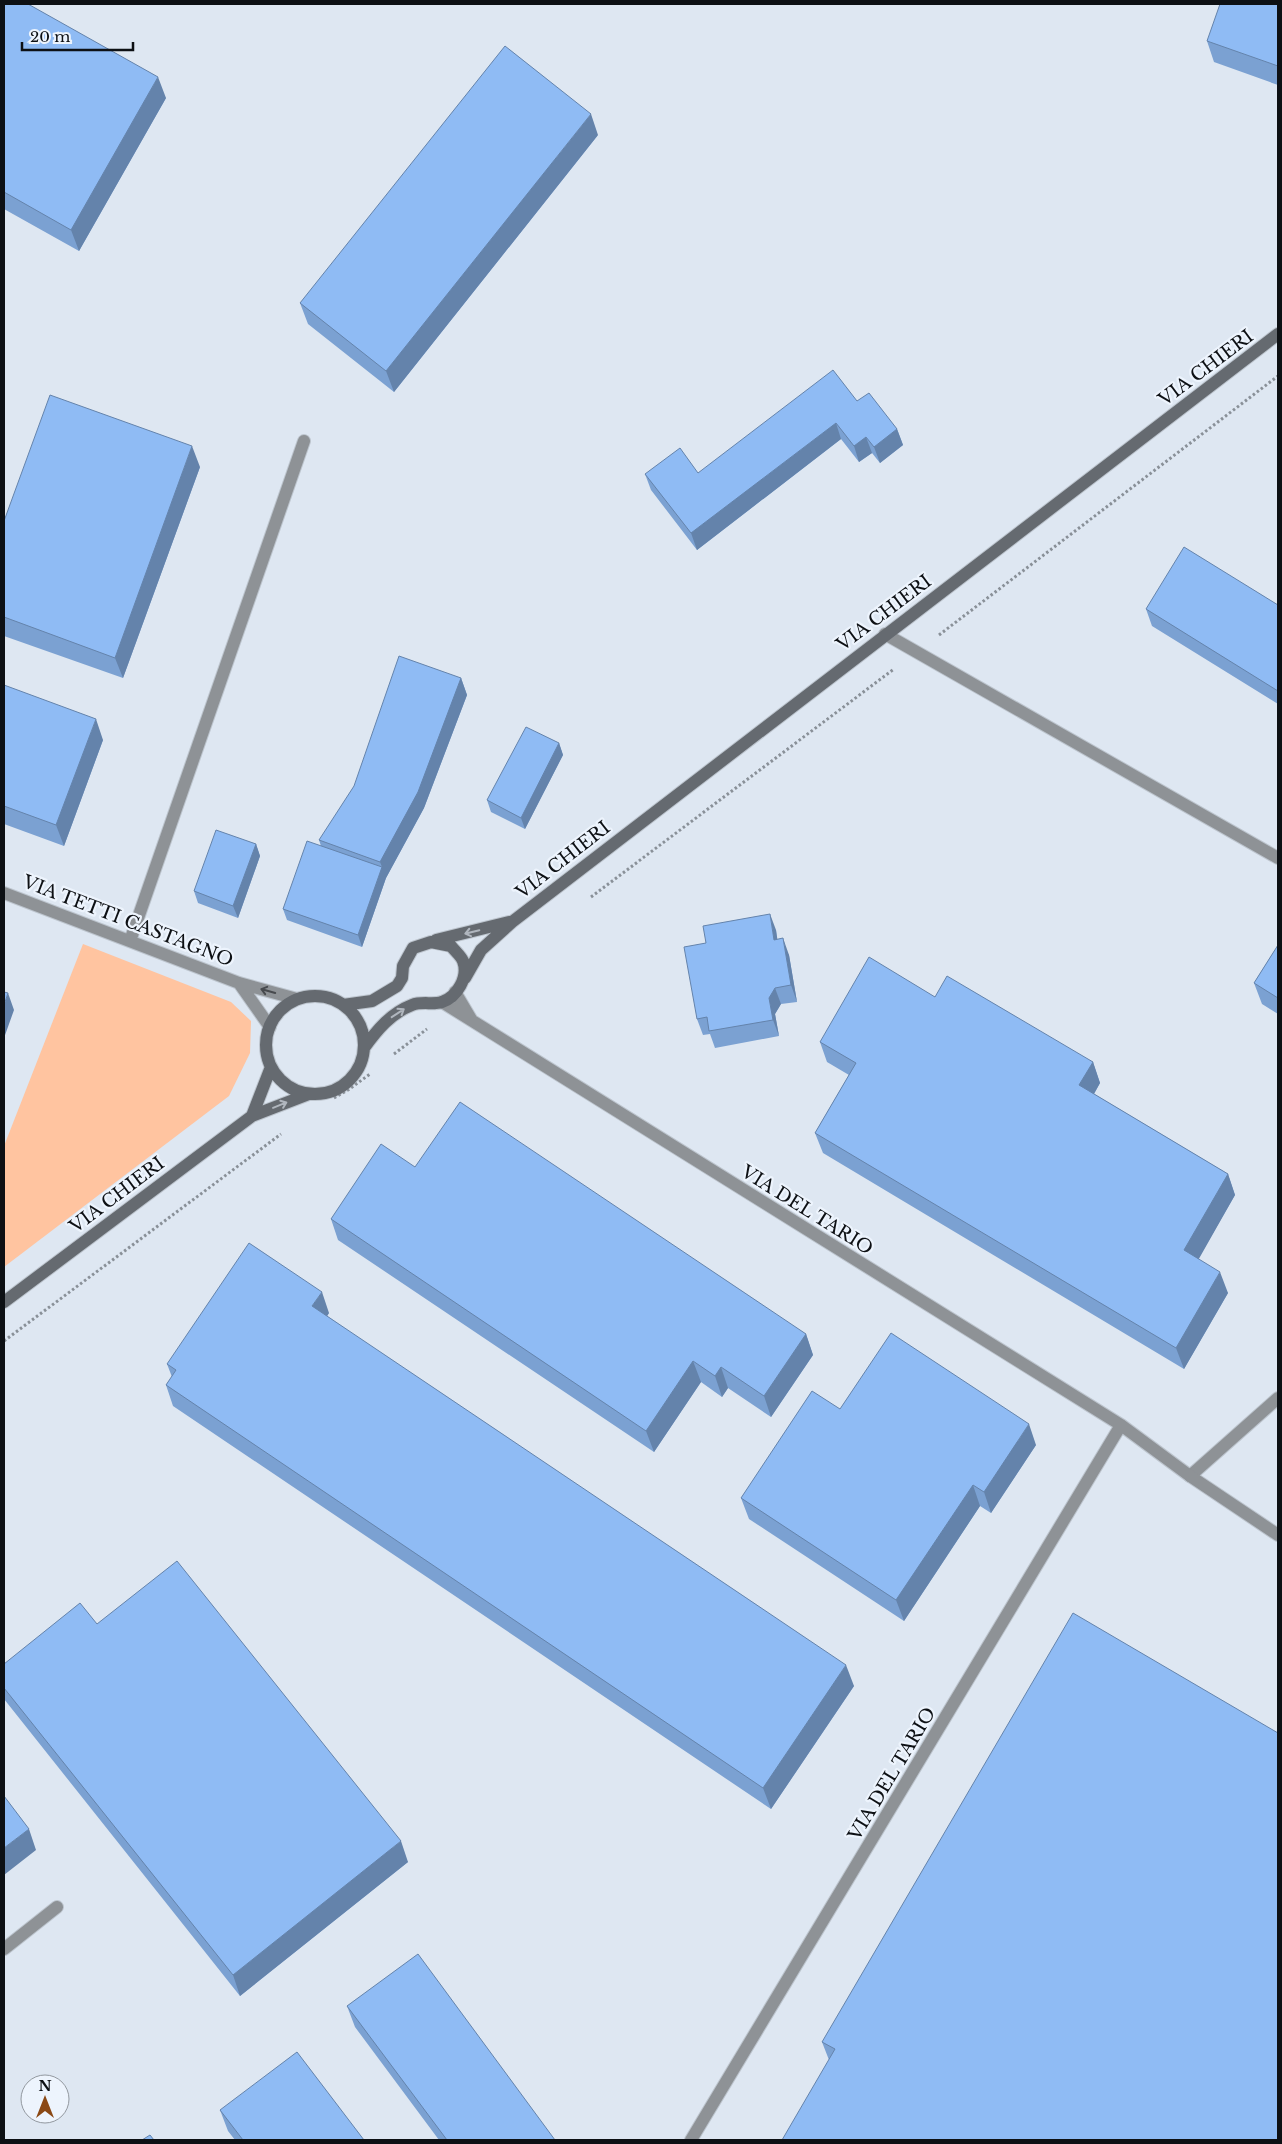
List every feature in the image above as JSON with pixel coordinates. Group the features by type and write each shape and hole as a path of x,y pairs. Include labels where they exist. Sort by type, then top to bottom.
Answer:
{"main road":[{"name":"VIA CHIERI","path":"4,1302 252,1116 309,1094 325,1093 340,1087 352,1077 360,1063 364,1048 383,1023 411,1005 422,1002 446,1005 465,978 481,950 512,922 1278,334"},
{"name":"VIA CHIERI","path":"343,1006 372,1001 397,986 402,978 403,966 413,948 512,922"},
{"path":"431,942 452,946 463,962 465,978"},
{"path":"309,1094 293,1089 280,1080 270,1067 266,1051 267,1035 270,1026 283,1008 297,999 313,996 329,999 343,1006 355,1017 362,1032 364,1048"},
{"path":"252,1116 270,1067"}],"street":[{"path":"130,941 304,441"},
{"path":"885,634 1278,858"},
{"name":"VIA TETTI CASTAGNO","path":"4,893 239,982 297,999"},
{"name":"VIA TETTI CASTAGNO","path":"239,982 270,1026"},
{"name":"VIA DEL TARIO","path":"455,992 474,1023"},
{"name":"VIA DEL TARIO","path":"446,1005 1121,1425 1190,1476 1278,1535"},
{"path":"1190,1476 1278,1398"},
{"name":"VIA DEL TARIO","path":"691,2140 1121,1425"},
{"path":"4,1949 57,1907"}],"path":[{"path":"585,902 1278,376"},
{"path":"393,1055 446,1005"},
{"path":"328,1101 348,1090 371,1073"},
{"path":"4,1341 289,1128"}],"shaded area":[{"path":"83,944 231,1002 251,1021 250,1053 229,1096 4,1267 4,1146"}],"building":[{"path":"4,4 28,4 158,77 71,230 4,192"},
{"path":"1220,4 1278,4 1278,66 1207,41"},
{"path":"505,46 591,114 386,371 300,303"},
{"path":"833,370 857,401 869,393 897,429 874,447 866,437 854,446 836,423 691,533 645,474 680,448 698,473"},
{"path":"50,395 192,446 115,658 4,617 4,521"},
{"path":"1184,547 1278,605 1278,691 1146,609"},
{"path":"399,656 461,678 418,792 380,862 319,840 354,786"},
{"path":"4,685 96,719 56,825 4,806"},
{"path":"526,727 559,743 521,818 487,800"},
{"path":"216,830 256,844 233,906 194,891"},
{"path":"307,841 382,867 358,935 283,909"},
{"path":"770,914 774,940 783,938 791,985 775,988 769,998 773,1020 709,1031 707,1017 697,1019 684,947 706,943 703,926"},
{"path":"1278,945 1278,998 1254,983"},
{"path":"869,957 935,997 947,976 1093,1062 1079,1085 1228,1174 1184,1250 1220,1272 1176,1348 815,1133 856,1063 820,1042"},
{"path":"4,992 8,993 4,1005"},
{"path":"460,1102 806,1334 764,1396 721,1367 715,1376 693,1361 646,1431 331,1219 381,1144 415,1167"},
{"path":"249,1243 322,1292 312,1306 846,1665 763,1788 166,1385 176,1370 167,1364"},
{"path":"891,1333 1029,1424 984,1492 973,1485 896,1600 741,1498 812,1391 840,1409"},
{"path":"177,1561 401,1841 233,1975 4,1688 4,1664 80,1603 97,1624"},
{"path":"1073,1613 1278,1733 1278,2140 782,2140 835,2049 822,2042"},
{"path":"4,1796 29,1829 4,1848"},
{"path":"418,1954 555,2140 447,2140 347,2006"},
{"path":"297,2052 364,2140 243,2140 220,2110"},
{"path":"150,2135 154,2140 142,2140"}]}
